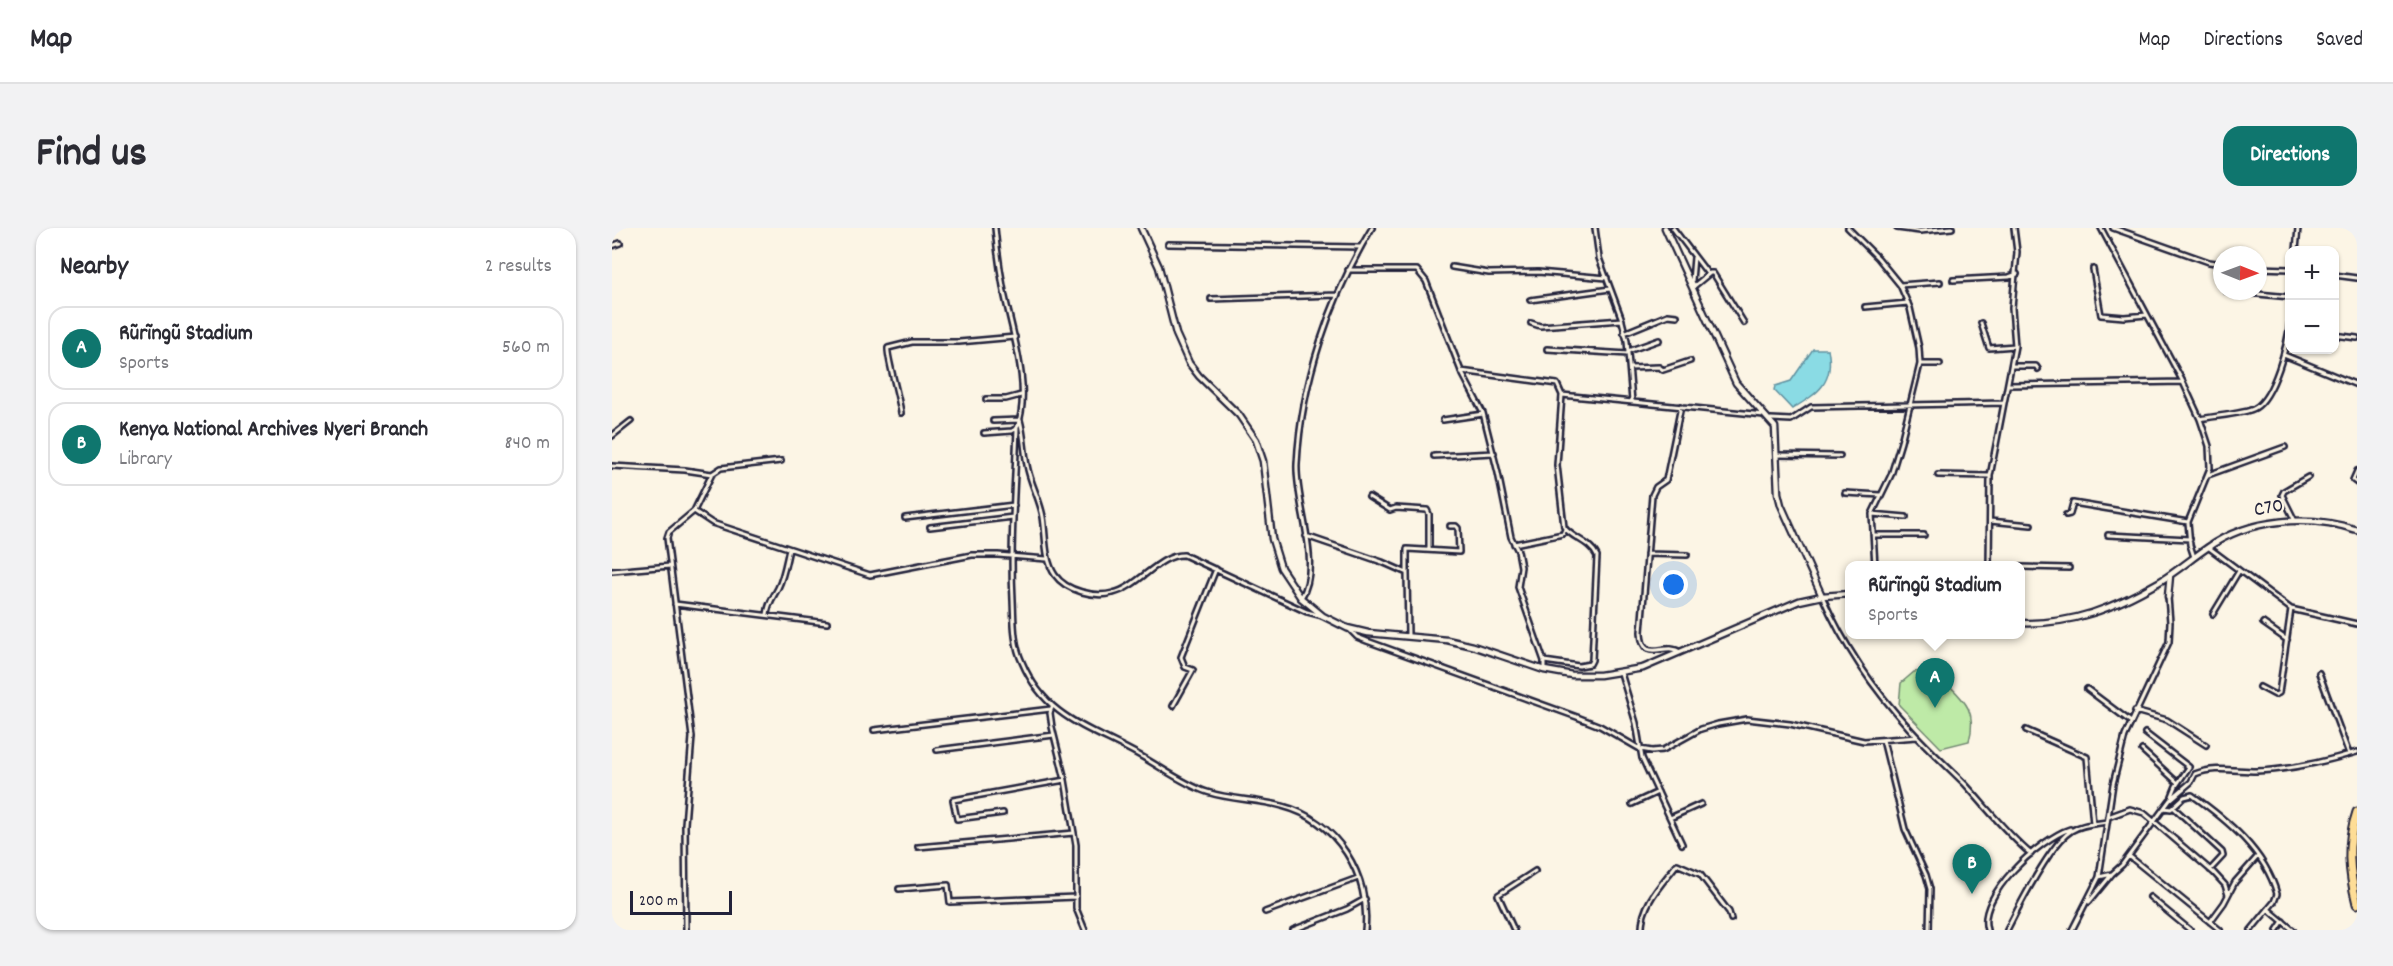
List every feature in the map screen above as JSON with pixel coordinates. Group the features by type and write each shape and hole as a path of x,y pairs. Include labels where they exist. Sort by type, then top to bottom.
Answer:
{"highway":[{"path":"2357,812 2349,856 2351,880 2357,904"}],"main road":[{"path":"1141,228 1159,267 1176,334 1189,363 1199,376 1239,415 1256,440 1266,475 1276,555 1288,581 1301,598 1323,616 1347,628 1383,635 1459,642 1545,670 1572,675 1621,673 1643,668 1781,608 1822,596 1845,594"},
{"path":"1665,228 1736,383 1750,401 1771,419 1775,427 1781,505 1822,596"},
{"name":"C70","path":"2025,623 2057,622 2084,617 2112,607 2159,582 2208,547 2255,527 2295,521 2326,523 2357,530"},
{"path":"2168,597 2170,575"},
{"path":"2159,582 2168,597"}],"street":[{"path":"995,228 1004,291 1015,337 1021,395 1020,420 1027,467 1042,515 1048,559 1055,576 1063,584 1081,591 1101,595 1114,593 1128,587 1166,559 1176,555 1196,559 1306,612 1323,616"},
{"path":"1301,598 1308,583 1309,558 1297,477 1299,444 1312,373 1348,270 1372,228"},
{"path":"1595,228 1599,258 1622,320 1630,368 1632,401"},
{"path":"1673,228 1708,274"},
{"path":"1848,228 1878,258 1900,285 1908,303 1919,348 1920,363 1897,456 1872,514 1875,561"},
{"path":"1897,228 1920,231 1952,228"},
{"path":"1989,561 1990,476 2013,366 2015,346 2013,308 2017,252 2014,228"},
{"path":"2102,228 2183,382 2200,419 2211,458 2207,475 2188,522 2194,558"},
{"path":"2113,228 2213,261"},
{"path":"2296,246 2298,228"},
{"path":"612,246 620,243"},
{"path":"1168,244 1361,247"},
{"path":"1693,287 1695,255"},
{"path":"1452,267 1489,273 1538,272 1607,278"},
{"path":"2267,268 2285,269"},
{"path":"2093,269 2101,315 2124,317 2147,315"},
{"path":"1348,270 1412,270 1421,273 1461,371 1483,414 1494,453 1511,537 1518,551 1521,567 1518,587 1544,661 1545,670"},
{"path":"1693,287 1708,274 1713,273 1744,323"},
{"path":"1953,280 2009,277 2017,274"},
{"path":"2339,276 2357,278"},
{"path":"1900,285 1906,282 1940,282"},
{"path":"1530,300 1610,289"},
{"path":"2267,295 2285,297"},
{"path":"1212,299 1338,296"},
{"path":"1865,307 1908,303"},
{"path":"1624,333 1671,314 1677,316"},
{"path":"1531,323 1540,326 1622,320"},
{"path":"1981,323 1989,348 2015,346"},
{"path":"2339,336 2357,338"},
{"path":"901,413 894,374 887,353 888,348 912,342 1015,337"},
{"path":"1547,349 1628,352 1659,340"},
{"path":"2200,419 2252,410 2257,407 2274,380 2285,349"},
{"path":"2284,354 2357,385"},
{"path":"1630,368 1659,367 1663,370 1690,361"},
{"path":"1920,363 1940,364"},
{"path":"2013,366 2036,366 2038,369"},
{"path":"1461,371 1557,384 1562,395 1557,465 1565,529 1563,534 1514,544"},
{"path":"2009,385 2183,382"},
{"path":"986,399 1006,399 1021,395"},
{"path":"1562,395 1765,415"},
{"path":"1771,419 1791,420 1811,407 2004,403"},
{"path":"1680,652 1672,648 1653,651 1643,643 1643,598 1652,495 1656,487 1666,480 1681,406"},
{"path":"1443,420 1483,414"},
{"path":"993,421 1020,420"},
{"path":"1020,420 1017,428 1011,556 1017,649 1028,675 1052,708 1073,723 1135,752 1204,791 1283,806 1318,821 1344,849 1358,878 1365,899 1365,930"},
{"path":"612,436 631,421"},
{"path":"984,433 1012,431 1017,428"},
{"path":"2207,475 2285,447"},
{"path":"1434,456 1494,453"},
{"path":"1777,455 1840,456"},
{"path":"686,930 685,824 692,737 667,538 669,532 694,511 712,474 721,468 780,461"},
{"path":"612,466 685,470 712,474"},
{"path":"2357,471 2353,480 2357,483"},
{"path":"1938,475 1990,476"},
{"path":"2295,521 2282,495 2284,491 2308,477"},
{"path":"1845,493 1881,495"},
{"path":"1369,497 1390,510 1396,508 1427,510 1429,550"},
{"path":"2066,515 2070,514 2073,502 2188,522"},
{"path":"905,518 1014,505"},
{"path":"694,511 712,524 870,575 948,558 981,555 1048,559"},
{"path":"1872,514 1906,517"},
{"path":"930,527 1013,517"},
{"path":"1990,521 2031,525"},
{"path":"1408,636 1407,549 1459,552 1458,528 1450,526"},
{"path":"1544,661 1579,666 1590,664 1592,660 1597,555 1593,549 1565,529"},
{"path":"1874,535 1924,536"},
{"path":"2108,535 2190,539"},
{"path":"1306,536 1407,573"},
{"path":"2208,547 2291,609 2357,624"},
{"path":"766,615 768,602 778,588 783,575 789,549"},
{"path":"1647,554 1687,555"},
{"path":"612,571 670,566"},
{"path":"2025,567 2069,568"},
{"path":"1173,706 1192,670 1185,667 1181,657 1216,569"},
{"path":"2213,614 2239,571"},
{"path":"1822,596 1833,620 1862,668 1885,699 1917,737 2031,854"},
{"path":"2074,929 2098,877 2118,760 2131,722 2169,642 2168,597"},
{"path":"675,603 827,623"},
{"path":"2260,687 2275,695 2279,693 2291,609"},
{"path":"2263,623 2287,640"},
{"path":"1347,628 1356,637 1600,726 1640,749 1661,750 1701,729 1718,723 1747,719 1772,720 1864,741 1917,737"},
{"path":"1621,673 1628,691 1640,749 1682,844"},
{"path":"2319,673 2349,754"},
{"path":"2087,689 2131,722"},
{"path":"874,730 1052,708"},
{"path":"1052,708 1050,716 1065,780 1074,833 1076,908 1085,930"},
{"path":"2136,711 2167,720 2206,745"},
{"path":"2026,730 2087,757 2093,824"},
{"path":"2145,733 2189,767 2178,783 2172,798"},
{"path":"937,750 1054,735"},
{"path":"1883,740 1905,830 1930,889 1929,930"},
{"path":"2142,750 2178,783"},
{"path":"2086,905 2129,856 2172,798 2199,772 2255,771 2307,765 2357,752"},
{"path":"1003,813 957,819 953,800 1065,780"},
{"path":"1632,804 1658,792"},
{"path":"2164,808 2169,809 2184,796 2192,795 2235,830 2258,855 2276,892 2275,899 2251,930"},
{"path":"1670,819 1701,804"},
{"path":"2173,807 2222,852 2223,856 2210,870"},
{"path":"2108,817 2133,809 2154,821 2225,885 2228,896"},
{"path":"1987,930 1985,915 1988,905 2009,876 2031,854 2060,832 2107,822"},
{"path":"2007,930 2044,864 2062,839 2077,827"},
{"path":"918,847 1074,833"},
{"path":"2210,922 2234,884 2258,855"},
{"path":"2129,856 2220,930"},
{"path":"1642,930 1643,913 1677,864 1700,874 1729,912 1731,919"},
{"path":"1514,930 1498,895 1534,871"},
{"path":"2098,877 2112,874"},
{"path":"1265,912 1358,878"},
{"path":"2225,885 2234,884"},
{"path":"899,889 948,885 950,902 1076,897"},
{"path":"2150,897 2190,930"},
{"path":"1293,930 1347,909 1365,899"},
{"path":"2268,909 2293,930"},
{"path":"2277,930 2283,921"}],"green space":[{"path":"1930,670 1937,673 1969,710 1971,729 1969,741 1941,748 1899,705 1901,683 1914,672"}],"water":[{"path":"1813,349 1828,349 1830,361 1827,379 1810,398 1792,409 1774,390 1775,386 1791,381"}],"place":[{"name":"Rũrĩngũ Stadium","path":"1935,708"},
{"name":"Kenya National Archives Nyeri Branch","path":"1972,894"}]}
